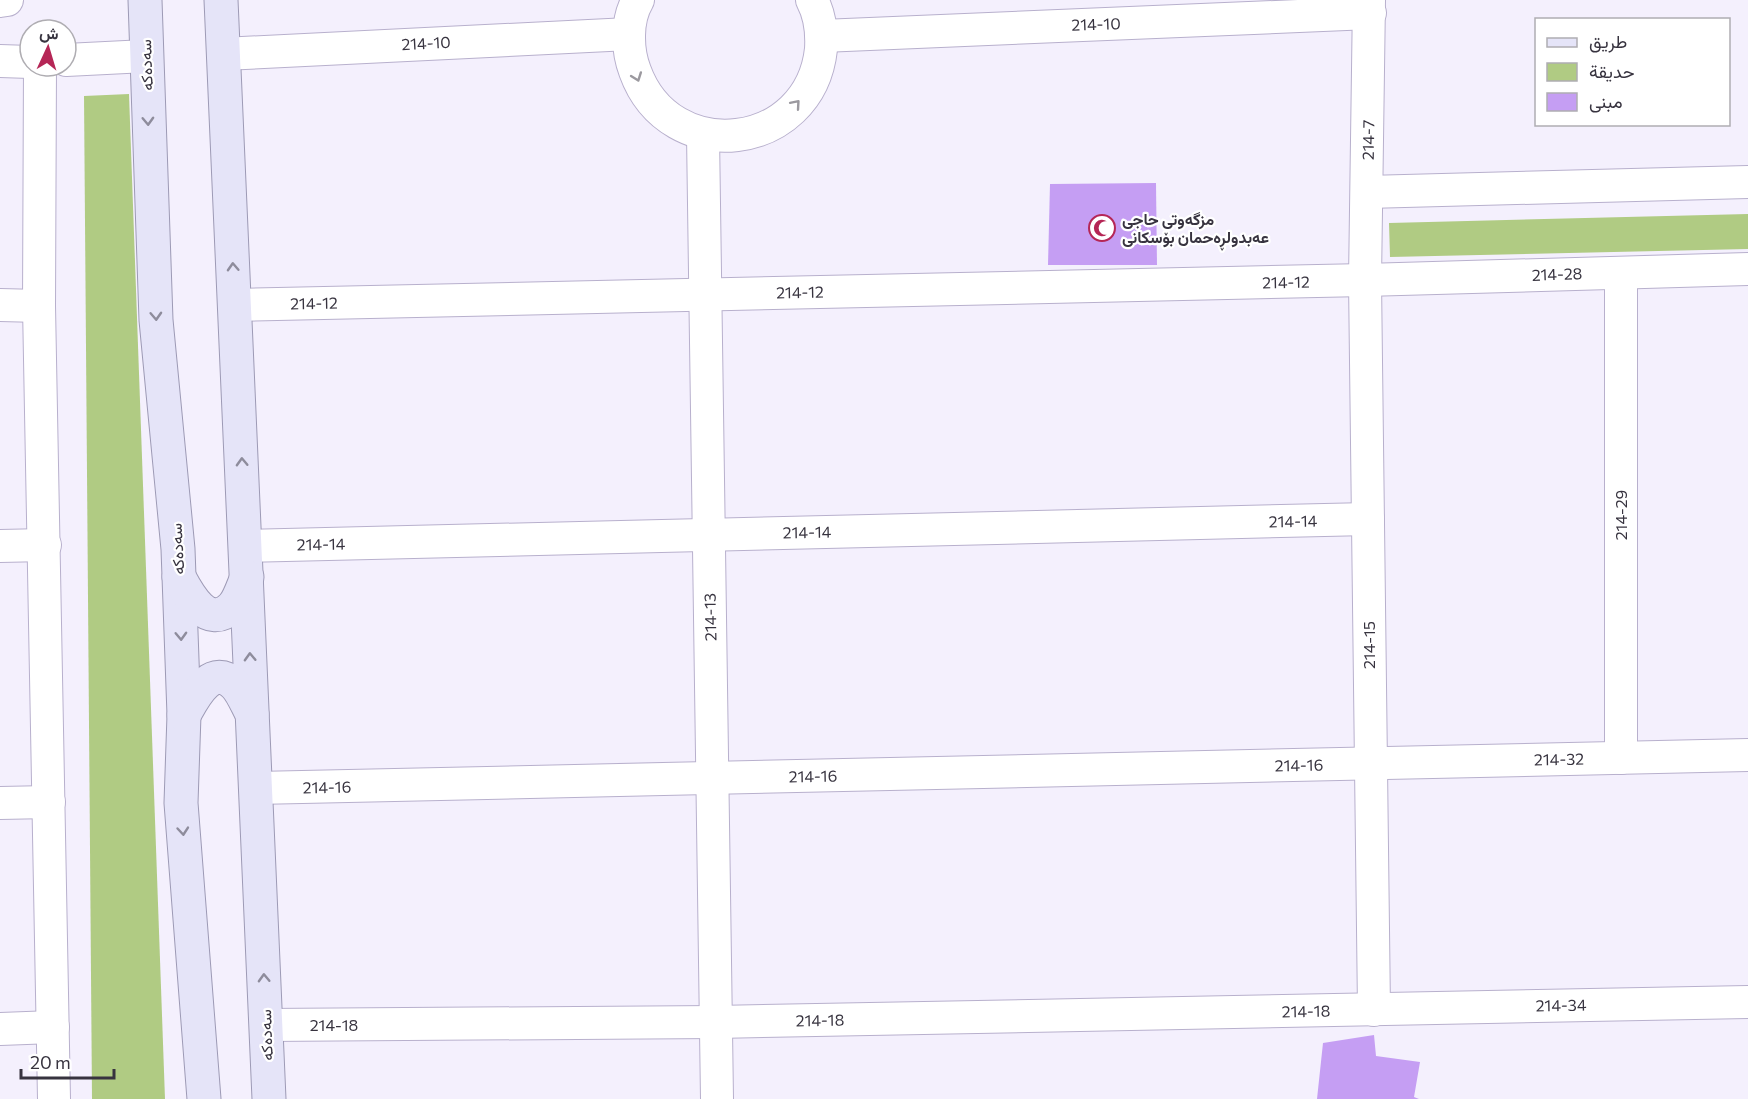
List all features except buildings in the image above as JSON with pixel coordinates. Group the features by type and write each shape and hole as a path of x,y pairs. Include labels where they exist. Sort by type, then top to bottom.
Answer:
{"main road":[{"name":"سەدەکە","path":"145,0 156,320 178,549 184,715 181,803 204,1099"},
{"name":"سەدەکە","path":"221,0 269,1099"},
{"path":"178,576 197,607 208,613 220,613 232,607 246,561"},
{"path":"184,715 201,686 209,680 218,678 236,685 252,714"}],"street":[{"path":"0,1 7,0"},
{"path":"638,0 629,34 631,61 640,87 656,108 678,124 703,135 733,137 762,130 787,115 807,92 819,66 822,36 817,8 812,0"},
{"name":"214-10","path":"822,36 1369,6"},
{"name":"214-7","path":"1365,280 1369,6"},
{"name":"214-10","path":"223,54 629,34"},
{"path":"78,59 146,56"},
{"path":"0,61 18,62"},
{"path":"40,78 39,306 54,1099"},
{"name":"214-13","path":"703,135 717,1099"},
{"path":"1367,192 1748,182"},
{"name":"214-28","path":"1365,280 1748,269"},
{"name":"214-29","path":"1621,273 1622,758"},
{"name":"214-12","path":"235,304 1365,280"},
{"name":"214-15","path":"1365,280 1374,1010"},
{"path":"0,305 39,306"},
{"name":"214-14","path":"246,561 709,535 1368,519"},
{"path":"0,546 45,545"},
{"name":"214-32","path":"1370,764 1748,755"},
{"name":"214-16","path":"256,788 1370,764"},
{"path":"0,803 49,802"},
{"name":"214-34","path":"1374,1010 1748,1002"},
{"name":"214-18","path":"266,1025 716,1022 1374,1010"},
{"path":"0,1029 53,1027"}],"green space":[{"path":"129,94 165,1099 92,1099 84,96"},
{"path":"1748,214 1748,249 1390,257 1389,223"}],"place":[{"name":"مزگەوتی حاجی عەبدولڕەحمان بۆسکانی","path":"1102,228"}]}
